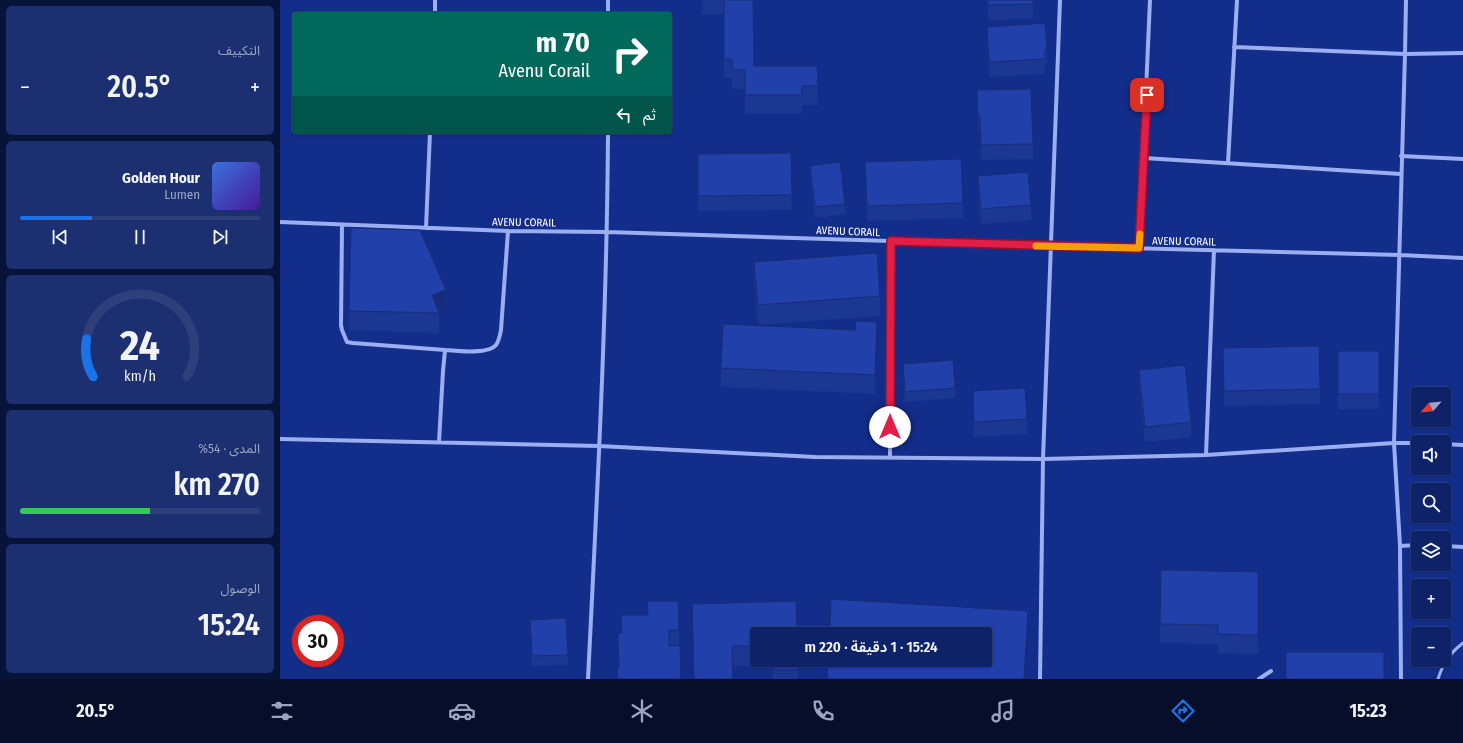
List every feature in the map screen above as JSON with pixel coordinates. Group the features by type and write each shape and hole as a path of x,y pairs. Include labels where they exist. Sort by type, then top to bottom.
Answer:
{"street":[{"path":"435,0 435,12"},
{"path":"608,0 608,12"},
{"path":"1040,679 1043,459 1060,0"},
{"path":"1139,248 1150,0"},
{"path":"1228,163 1236,0"},
{"path":"1401,679 1400,546 1394,443 1406,0"},
{"path":"1234,47 1405,54 1463,53"},
{"path":"426,228 430,134"},
{"path":"588,679 607,232 608,134"},
{"path":"1401,156 1463,159"},
{"path":"1144,158 1401,174"},
{"name":"AVENU CORAIL","path":"280,222 508,231 607,232 1463,258"},
{"path":"342,224 341,324 347,342 353,344 445,350 483,351 496,346 501,330 508,231"},
{"path":"890,458 891,241"},
{"path":"1206,455 1214,250"},
{"path":"439,442 445,350"},
{"path":"280,439 599,446 815,457 1043,459 1206,455 1394,443 1411,444"},
{"path":"1451,444 1463,445"},
{"path":"1400,546 1411,546"},
{"path":"1451,546 1463,547"},
{"path":"1259,679 1271,671"}],"lane":[{"path":"1438,679 1444,662 1452,652 1463,643"}],"building":[{"path":"724,0 753,0 754,66 817,66 818,86 802,86 802,95 745,95 745,70 732,70 732,59 724,59"},
{"path":"988,0 1033,0 1033,4 988,5"},
{"path":"1045,23 1047,50 1045,50 1045,59 989,62 987,27"},
{"path":"1031,89 1033,144 981,145 977,90"},
{"path":"791,153 792,195 698,196 698,154"},
{"path":"961,159 963,203 867,206 865,162"},
{"path":"840,162 845,204 815,207 810,166"},
{"path":"1028,172 1031,205 981,209 978,176"},
{"path":"351,228 420,230 446,290 432,295 439,313 349,311"},
{"path":"877,253 880,296 758,305 754,262"},
{"path":"856,321 877,322 875,375 721,368 723,324 855,330"},
{"path":"1319,346 1320,389 1224,391 1223,348"},
{"path":"1338,351 1379,351 1379,394 1338,394"},
{"path":"953,360 955,388 905,392 903,364"},
{"path":"1185,365 1191,422 1145,427 1139,370"},
{"path":"1025,388 1027,419 974,422 973,391"},
{"path":"1161,570 1258,572 1258,635 1218,634 1218,625 1160,624"},
{"path":"831,599 1028,611 1024,679 827,679 828,667 992,667 992,627 830,627"},
{"path":"647,601 678,601 679,630 669,630 669,646 680,645 681,679 618,679 618,633 622,633 621,615 648,615"},
{"path":"796,601 797,627 750,627 750,646 732,646 733,679 694,679 692,604"},
{"path":"566,618 568,655 532,656 530,620"},
{"path":"1286,652 1384,652 1384,679 1286,679"},
{"path":"774,667 798,667 798,670 774,670"}],"slow traffic":[{"path":"1036,246 1139,248 1140,234"}],"route":[{"path":"890,427 891,241 1139,248 1147,95"}]}
